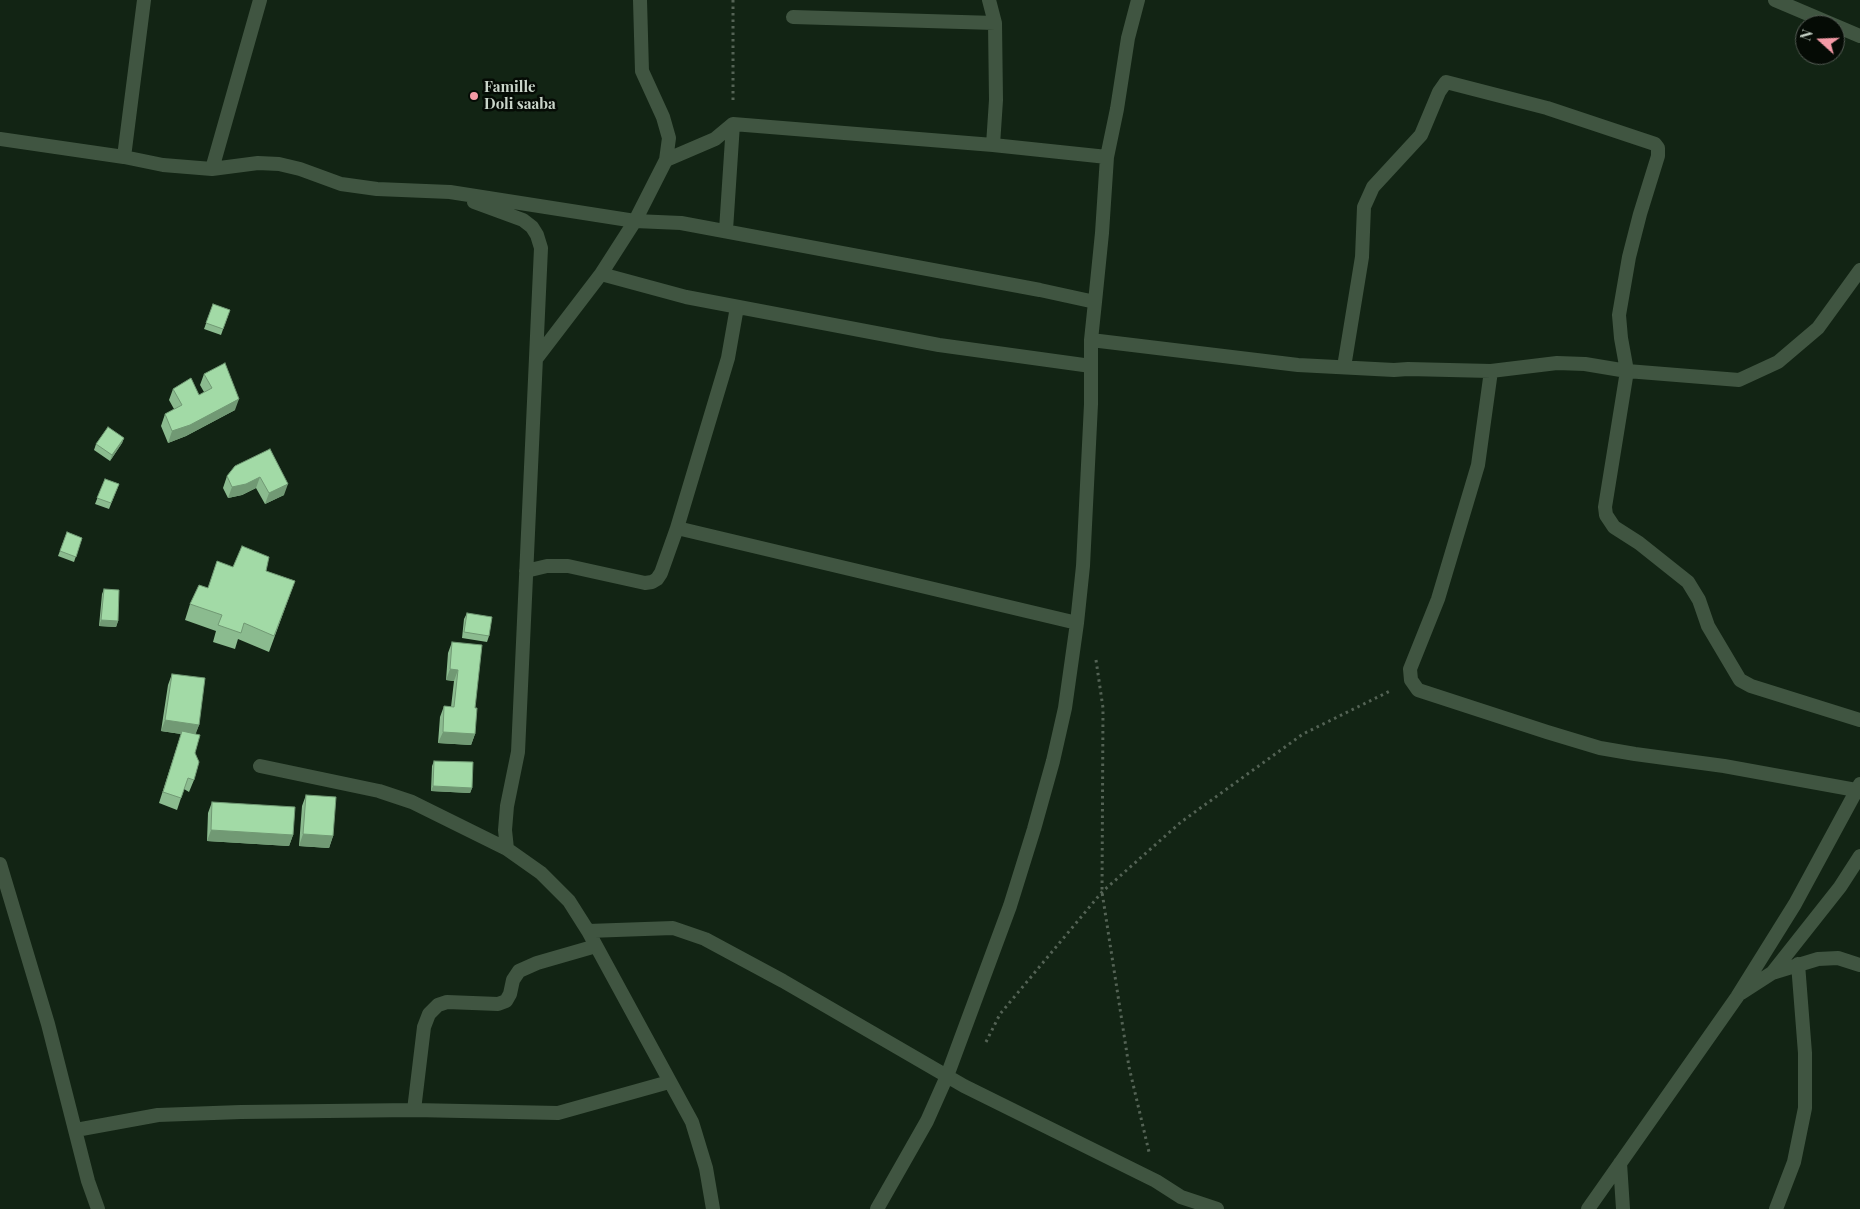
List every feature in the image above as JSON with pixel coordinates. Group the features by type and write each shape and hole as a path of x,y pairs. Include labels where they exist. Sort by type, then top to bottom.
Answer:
{"street":[{"path":"124,157 144,0"},
{"path":"212,169 260,0"},
{"path":"536,359 601,274 635,221 666,160 669,138 663,117 642,72 640,0"},
{"path":"989,0 995,23 996,100 993,145"},
{"path":"877,1209 927,1121 947,1076 1010,906 1053,761 1065,708 1083,566 1091,340 1102,233 1107,157 1117,109 1128,38 1138,0"},
{"path":"1775,0 1860,36"},
{"path":"793,16 995,23"},
{"path":"1344,367 1362,257 1364,207 1373,187 1421,135 1439,92 1446,82 1547,108 1648,140 1655,144 1658,148 1658,156 1629,257 1619,315 1627,371 1605,507 1606,515 1614,527 1639,543 1688,582 1699,600 1708,626 1740,680 1752,686 1860,720"},
{"path":"666,160 715,139 733,124 993,145 1107,157"},
{"path":"726,230 733,124"},
{"path":"0,139 124,157 163,165 212,169 258,163 278,164 300,169 341,184 377,189 450,192 635,221 681,223 726,230 1095,302"},
{"path":"450,192 523,220 532,227 541,248 518,752 507,806 505,830 507,849"},
{"path":"1091,340 1272,363 1394,370 1491,371 1557,363 1585,364 1627,371 1739,380 1778,362 1818,328 1860,270"},
{"path":"601,274 686,297 939,345 1091,366"},
{"path":"526,571 547,566 568,566 645,583 657,579 661,573 677,528 728,358 737,307"},
{"path":"1491,371 1478,465 1438,599 1410,669 1411,680 1418,690 1600,748 1858,787 1795,904 1736,996 1588,1209"},
{"path":"677,528 1077,623"},
{"path":"260,766 379,791 412,802 507,849 542,874 569,901 588,931 692,1122 706,1168 713,1209"},
{"path":"1772,973 1840,887 1860,856"},
{"path":"0,864 2,880 48,1024 88,1181 98,1209"},
{"path":"588,931 673,928 705,939 783,981 947,1076 1182,1197 1217,1209"},
{"path":"414,1110 424,1027 429,1014 438,1004 447,1002 498,1004 506,1000 510,994 513,980 519,971 537,963 596,946"},
{"path":"1736,996 1772,973 1818,959 1838,958 1860,966"},
{"path":"1776,1209 1794,1162 1805,1108 1805,1053 1798,964"},
{"path":"76,1130 158,1115 241,1112 414,1110 558,1113 670,1082"},
{"path":"1620,1163 1622,1209"}],"path":[{"path":"733,0 733,124"},
{"path":"1095,651 1103,708 1102,892 1129,1067 1156,1182"},
{"path":"984,1046 1000,1014 1102,892 1181,822 1303,734 1411,680"}],"building":[{"path":"213,304 230,310 223,329 206,323"},
{"path":"225,363 239,399 190,425 172,431 165,414 182,405 173,389 191,378 199,395 212,388 204,374"},
{"path":"108,427 124,438 112,455 96,444"},
{"path":"270,449 288,484 269,493 260,477 246,484 232,487 227,476 235,466"},
{"path":"105,479 119,484 111,503 97,498"},
{"path":"67,532 82,538 76,557 60,551"},
{"path":"242,546 269,557 266,571 295,581 274,636 244,623 241,633 218,625 222,615 190,604 199,585 208,588 217,561 233,567"},
{"path":"104,589 119,590 118,621 101,620"},
{"path":"467,613 492,617 489,636 464,632"},
{"path":"452,642 482,645 475,708 477,708 475,734 443,732 444,706 454,707 458,670 450,669"},
{"path":"172,674 205,678 199,725 165,720"},
{"path":"182,731 200,735 195,753 199,762 194,780 188,778 181,798 163,792"},
{"path":"434,761 473,762 472,788 433,786"},
{"path":"306,795 336,797 333,836 303,834"},
{"path":"212,802 295,807 293,835 211,830"}],"place":[{"name":"Famille Doli saaba","path":"474,96"}]}
